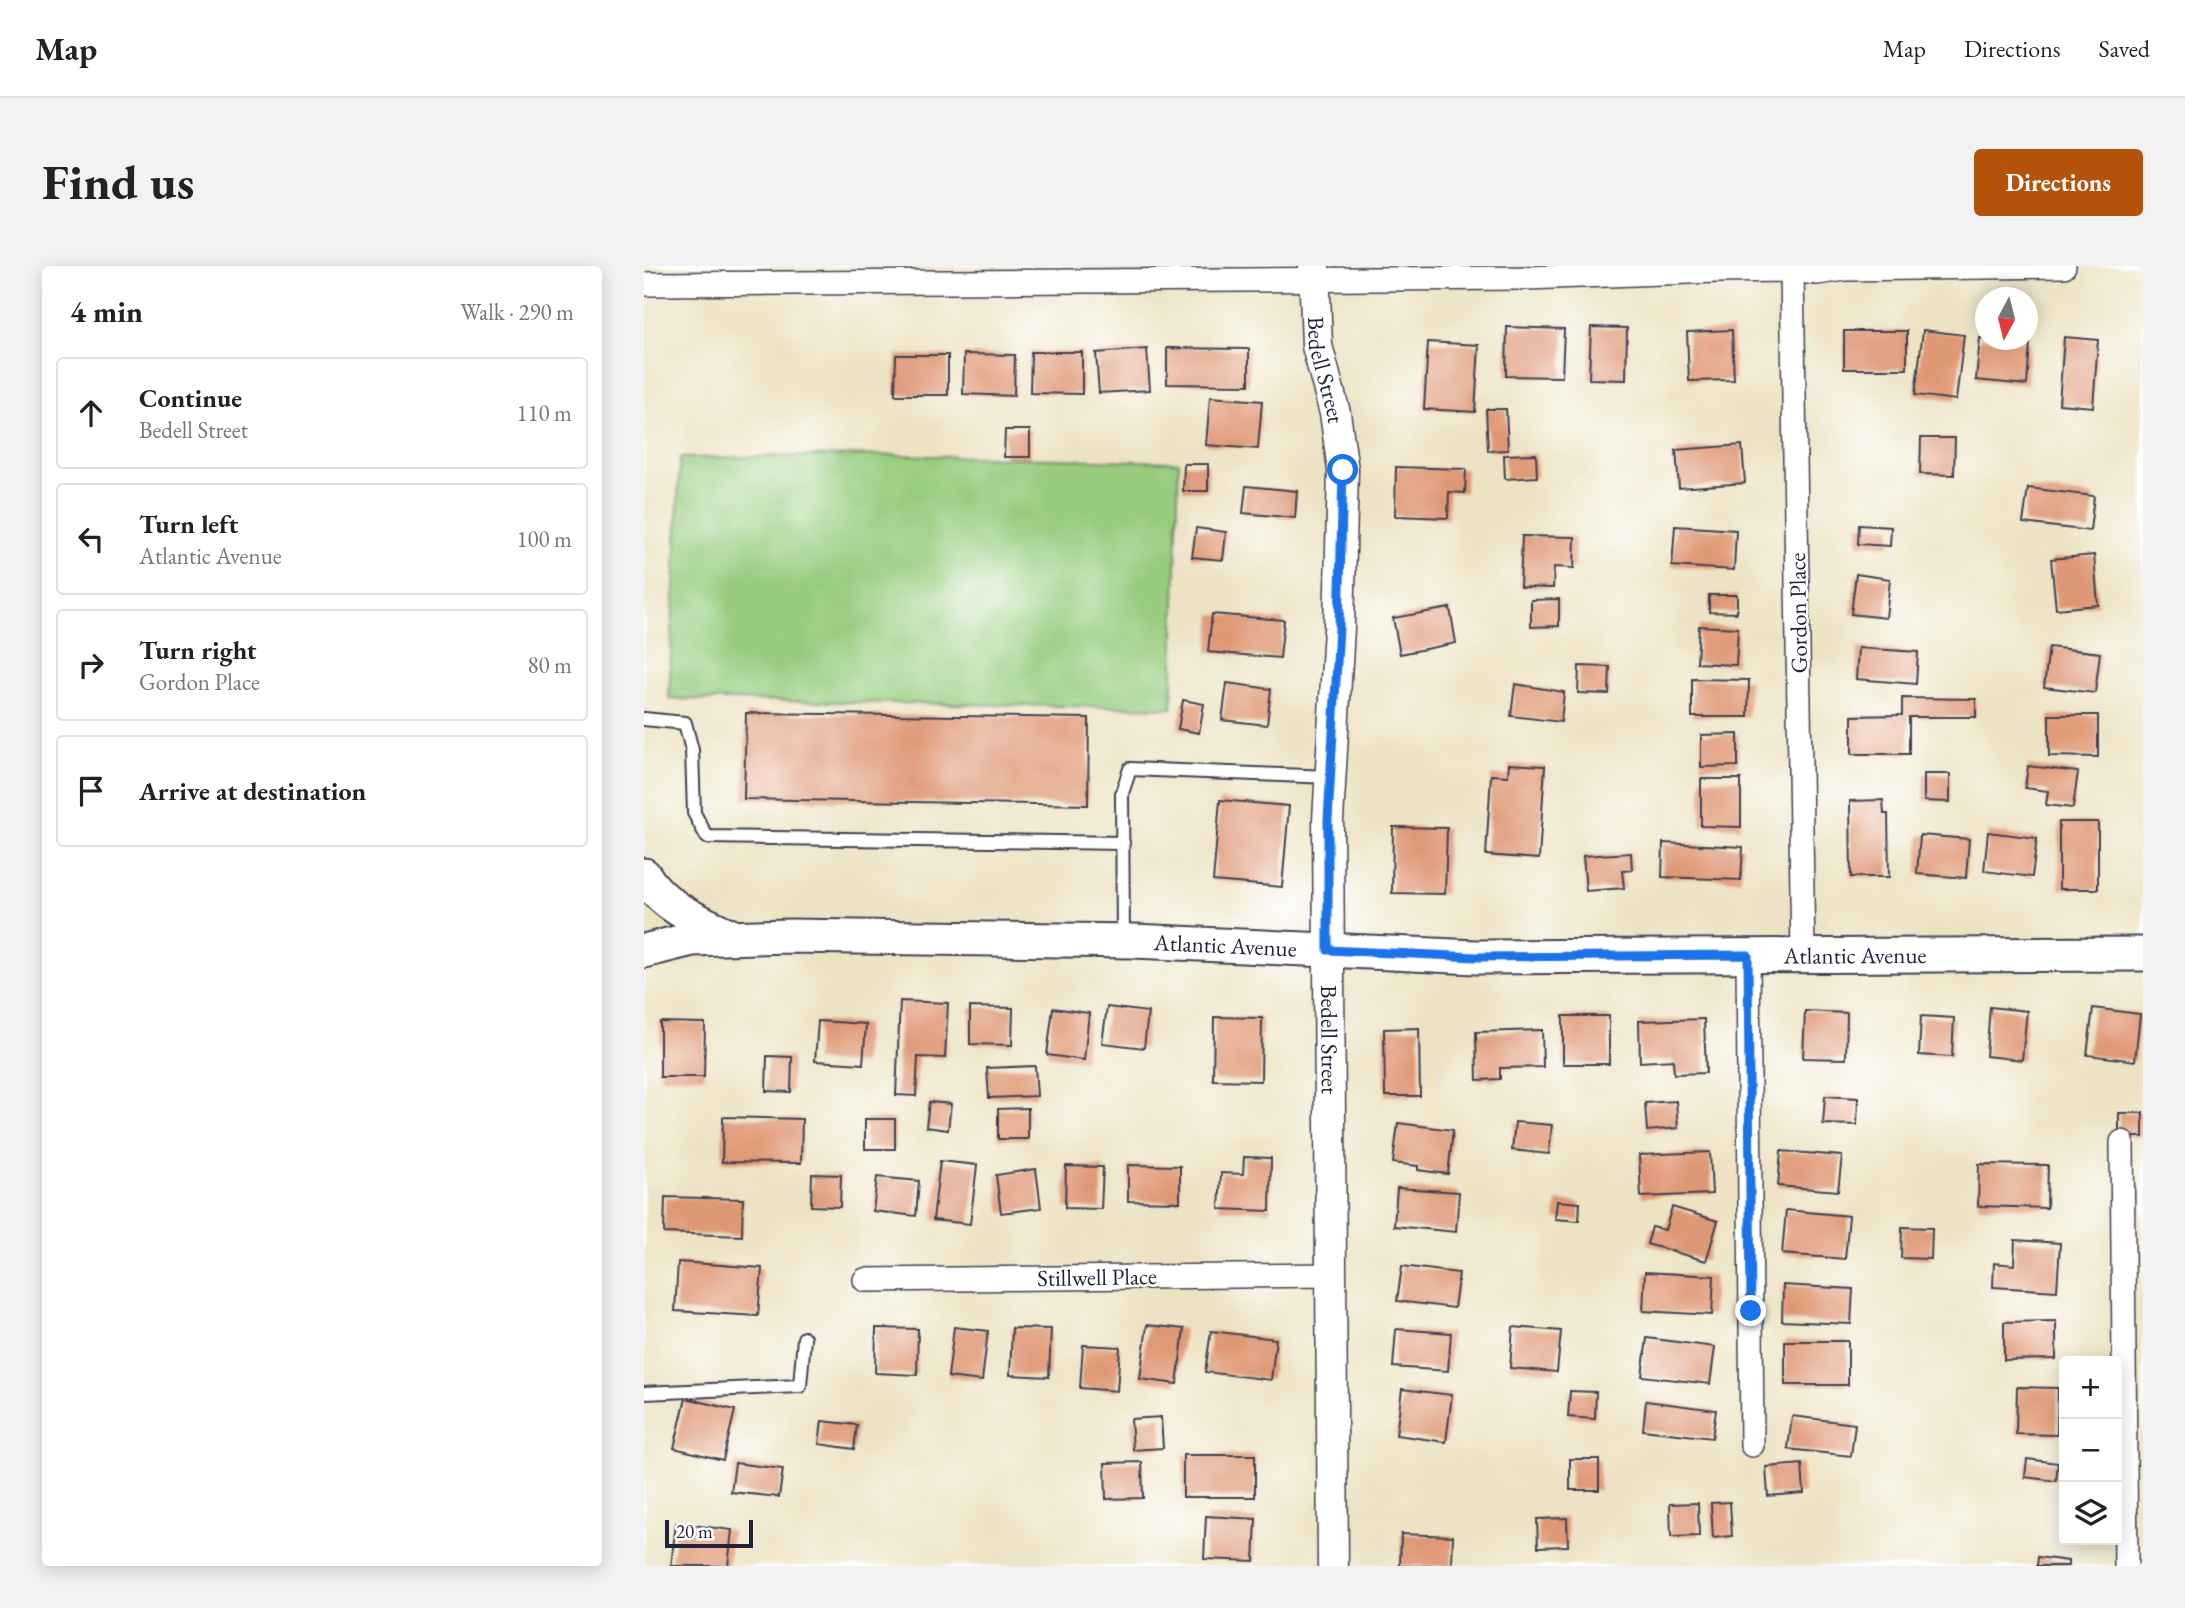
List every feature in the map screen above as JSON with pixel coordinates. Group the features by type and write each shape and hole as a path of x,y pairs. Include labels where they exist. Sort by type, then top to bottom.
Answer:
{"main road":[{"path":"644,875 650,885 668,902 734,937"},
{"name":"Atlantic Avenue","path":"644,951 692,939 734,937 1123,941 1476,957 2143,954"}],"street":[{"path":"644,284 1315,273 1526,278 1716,269 1817,273 1845,269 2064,266"},
{"name":"Gordon Place","path":"1792,270 1804,955"},
{"name":"Bedell Street","path":"1315,273 1317,346 1335,414 1343,470 1339,628 1330,777 1328,950 1333,1566"},
{"path":"1748,955 1752,1445"},
{"path":"2122,1142 2126,1566"},
{"name":"Stillwell Place","path":"865,1280 1329,1275"}],"lane":[{"path":"644,719 685,723 692,750 694,813 707,837 1123,843"},
{"path":"1123,941 1122,793 1130,769 1330,777"},
{"path":"644,1393 800,1386 804,1338"}],"green space":[{"path":"893,455 1179,462 1172,708 669,699 680,458"}],"building":[{"path":"1507,327 1564,329 1562,377 1506,376"},
{"path":"1591,327 1627,328 1626,380 1589,379"},
{"path":"1732,330 1734,380 1689,381 1687,332"},
{"path":"1923,330 1964,335 1956,400 1915,395"},
{"path":"1844,331 1907,331 1907,369 1844,369"},
{"path":"2064,337 2098,340 2093,407 2059,404"},
{"path":"1428,342 1479,345 1475,412 1424,409"},
{"path":"1167,348 1249,349 1249,385 1167,384"},
{"path":"1147,349 1150,390 1099,393 1096,353"},
{"path":"1979,350 2029,350 2027,385 1976,380"},
{"path":"1031,352 1082,352 1082,394 1030,393"},
{"path":"964,354 1015,355 1014,396 963,394"},
{"path":"896,355 948,355 948,395 895,395"},
{"path":"1210,397 1262,401 1258,449 1206,445"},
{"path":"1486,409 1506,409 1508,450 1488,451"},
{"path":"1005,430 1030,430 1030,457 1004,457"},
{"path":"1921,438 1955,438 1954,475 1920,474"},
{"path":"1742,445 1745,483 1679,488 1676,450"},
{"path":"1536,454 1537,477 1505,479 1504,455"},
{"path":"1184,464 1208,464 1208,491 1183,491"},
{"path":"1396,467 1466,469 1465,493 1449,492 1448,518 1395,516"},
{"path":"1246,486 1297,491 1295,518 1243,513"},
{"path":"2028,488 2094,496 2090,531 2023,523"},
{"path":"1859,525 1891,527 1890,546 1858,544"},
{"path":"1675,526 1736,530 1734,570 1672,566"},
{"path":"1196,528 1226,532 1223,560 1192,557"},
{"path":"1522,536 1575,537 1574,568 1554,567 1553,588 1520,587"},
{"path":"2094,555 2098,605 2056,609 2051,559"},
{"path":"1856,574 1890,579 1886,618 1851,614"},
{"path":"1709,595 1737,595 1737,613 1709,612"},
{"path":"1559,599 1559,626 1531,627 1531,600"},
{"path":"1450,608 1456,643 1400,654 1393,618"},
{"path":"1212,614 1284,620 1280,658 1208,652"},
{"path":"1699,626 1738,628 1736,665 1697,663"},
{"path":"2049,647 2100,653 2095,693 2044,687"},
{"path":"1858,648 1918,652 1916,684 1856,679"},
{"path":"1579,666 1610,667 1609,694 1578,693"},
{"path":"1692,679 1749,680 1748,717 1692,717"},
{"path":"1227,683 1271,689 1267,725 1222,720"},
{"path":"1515,684 1564,692 1561,722 1511,716"},
{"path":"1902,698 1976,699 1976,717 1909,717 1909,754 1852,754 1852,716 1902,715"},
{"path":"1183,700 1204,704 1199,733 1178,729"},
{"path":"746,713 1089,718 1088,805 744,799"},
{"path":"2049,715 2098,715 2098,757 2049,756"},
{"path":"1738,734 1738,766 1701,767 1701,735"},
{"path":"1509,764 1545,766 1539,859 1486,855 1491,775 1508,776"},
{"path":"2028,766 2078,772 2073,808 2046,805 2048,791 2025,788"},
{"path":"1924,774 1950,774 1950,802 1924,801"},
{"path":"1701,779 1741,779 1741,827 1701,826"},
{"path":"1220,800 1289,806 1282,887 1213,881"},
{"path":"1883,800 1884,814 1888,814 1889,877 1851,877 1850,801"},
{"path":"2059,822 2098,822 2098,889 2059,889"},
{"path":"1393,827 1447,828 1445,894 1392,893"},
{"path":"1988,832 2037,838 2032,877 1984,871"},
{"path":"1920,835 1969,839 1966,878 1917,874"},
{"path":"1663,843 1743,847 1741,880 1662,877"},
{"path":"1631,853 1632,870 1622,871 1624,888 1586,891 1583,856"},
{"path":"900,1001 948,1003 945,1058 918,1057 916,1096 896,1095"},
{"path":"970,1007 1013,1008 1012,1045 970,1044"},
{"path":"1107,1007 1148,1012 1144,1048 1102,1043"},
{"path":"1990,1007 2027,1011 2022,1060 1986,1056"},
{"path":"1053,1008 1089,1013 1084,1060 1047,1055"},
{"path":"2093,1008 2140,1014 2135,1061 2087,1055"},
{"path":"1805,1011 1847,1013 1846,1059 1803,1058"},
{"path":"1563,1016 1609,1016 1609,1064 1563,1064"},
{"path":"1921,1016 1954,1018 1952,1057 1919,1055"},
{"path":"1214,1017 1262,1018 1261,1081 1213,1080"},
{"path":"1704,1019 1706,1073 1674,1074 1673,1060 1640,1062 1639,1021"},
{"path":"818,1021 866,1024 863,1064 815,1061"},
{"path":"660,1022 705,1023 704,1077 660,1077"},
{"path":"1419,1028 1420,1096 1385,1096 1384,1029"},
{"path":"1542,1030 1543,1067 1500,1068 1500,1079 1477,1080 1476,1032"},
{"path":"767,1056 792,1057 791,1092 766,1091"},
{"path":"1035,1066 1037,1096 989,1098 987,1068"},
{"path":"1825,1096 1858,1098 1857,1125 1823,1124"},
{"path":"1676,1101 1678,1128 1647,1131 1645,1103"},
{"path":"929,1102 951,1104 948,1130 926,1127"},
{"path":"1028,1108 1028,1139 998,1139 998,1109"},
{"path":"2119,1113 2143,1113 2143,1137 2119,1137"},
{"path":"723,1117 802,1119 801,1163 722,1162"},
{"path":"865,1119 895,1119 895,1149 865,1149"},
{"path":"1515,1122 1552,1125 1549,1154 1512,1150"},
{"path":"1398,1123 1453,1130 1448,1174 1393,1163"},
{"path":"1781,1151 1842,1156 1838,1191 1778,1186"},
{"path":"1710,1152 1712,1194 1641,1197 1639,1155"},
{"path":"1244,1157 1271,1158 1270,1211 1219,1209 1221,1173 1243,1174"},
{"path":"940,1161 977,1165 970,1224 933,1220"},
{"path":"1979,1164 2048,1165 2047,1208 1978,1206"},
{"path":"1128,1165 1180,1166 1180,1202 1128,1201"},
{"path":"1066,1166 1103,1167 1101,1209 1065,1208"},
{"path":"1036,1169 1041,1208 1001,1213 996,1175"},
{"path":"812,1174 841,1175 840,1207 811,1206"},
{"path":"877,1177 919,1181 916,1216 873,1211"},
{"path":"1397,1188 1459,1192 1456,1232 1394,1226"},
{"path":"665,1197 743,1199 742,1236 664,1233"},
{"path":"1557,1201 1580,1203 1579,1221 1555,1219"},
{"path":"1672,1207 1718,1221 1706,1261 1647,1244 1652,1227 1665,1230"},
{"path":"1786,1210 1849,1216 1845,1259 1782,1254"},
{"path":"1902,1227 1932,1228 1931,1259 1901,1258"},
{"path":"2015,1240 2060,1243 2057,1291 1993,1287 1994,1263 2014,1265"},
{"path":"678,1262 762,1268 758,1316 675,1311"},
{"path":"1402,1266 1459,1273 1454,1308 1397,1301"},
{"path":"1645,1272 1714,1276 1712,1315 1643,1311"},
{"path":"1783,1285 1853,1289 1851,1324 1782,1321"},
{"path":"2056,1321 2056,1359 2004,1360 2004,1322"},
{"path":"1147,1325 1184,1329 1177,1384 1140,1379"},
{"path":"954,1327 988,1331 982,1381 948,1377"},
{"path":"1513,1327 1561,1331 1557,1372 1510,1368"},
{"path":"876,1328 918,1329 917,1375 875,1373"},
{"path":"1012,1328 1051,1329 1049,1377 1010,1375"},
{"path":"1396,1329 1451,1333 1448,1371 1393,1367"},
{"path":"1211,1331 1276,1339 1271,1380 1205,1372"},
{"path":"1647,1338 1715,1347 1710,1384 1642,1376"},
{"path":"1785,1341 1848,1341 1848,1385 1785,1385"},
{"path":"1083,1345 1120,1347 1117,1391 1080,1388"},
{"path":"2017,1387 2058,1388 2057,1435 2016,1434"},
{"path":"1402,1389 1452,1395 1446,1442 1396,1435"},
{"path":"1570,1391 1596,1392 1595,1419 1568,1417"},
{"path":"686,1398 735,1410 723,1460 674,1448"},
{"path":"1646,1401 1716,1410 1712,1438 1643,1430"},
{"path":"1792,1416 1855,1424 1851,1456 1788,1449"},
{"path":"1161,1417 1163,1448 1133,1450 1131,1419"},
{"path":"822,1421 857,1425 854,1449 819,1444"},
{"path":"1183,1455 1255,1455 1255,1497 1183,1497"},
{"path":"1570,1459 1599,1459 1599,1490 1570,1490"},
{"path":"2027,1459 2058,1463 2056,1481 2025,1477"},
{"path":"1142,1462 1143,1498 1106,1499 1105,1463"},
{"path":"735,1463 783,1469 779,1497 731,1492"},
{"path":"1802,1464 1804,1493 1768,1496 1766,1467"},
{"path":"1730,1502 1732,1536 1713,1538 1711,1503"},
{"path":"1698,1503 1699,1536 1671,1537 1670,1504"},
{"path":"1206,1516 1256,1519 1254,1561 1204,1559"},
{"path":"1567,1518 1568,1546 1538,1547 1537,1519"},
{"path":"676,1523 732,1530 728,1566 671,1566"},
{"path":"1401,1534 1453,1536 1452,1566 1400,1566"},
{"path":"2038,1557 2068,1561 2068,1566 2037,1566"}],"route":[{"path":"1343,470 1339,628 1328,820 1328,950 1476,957 1748,955 1751,1311"}]}
